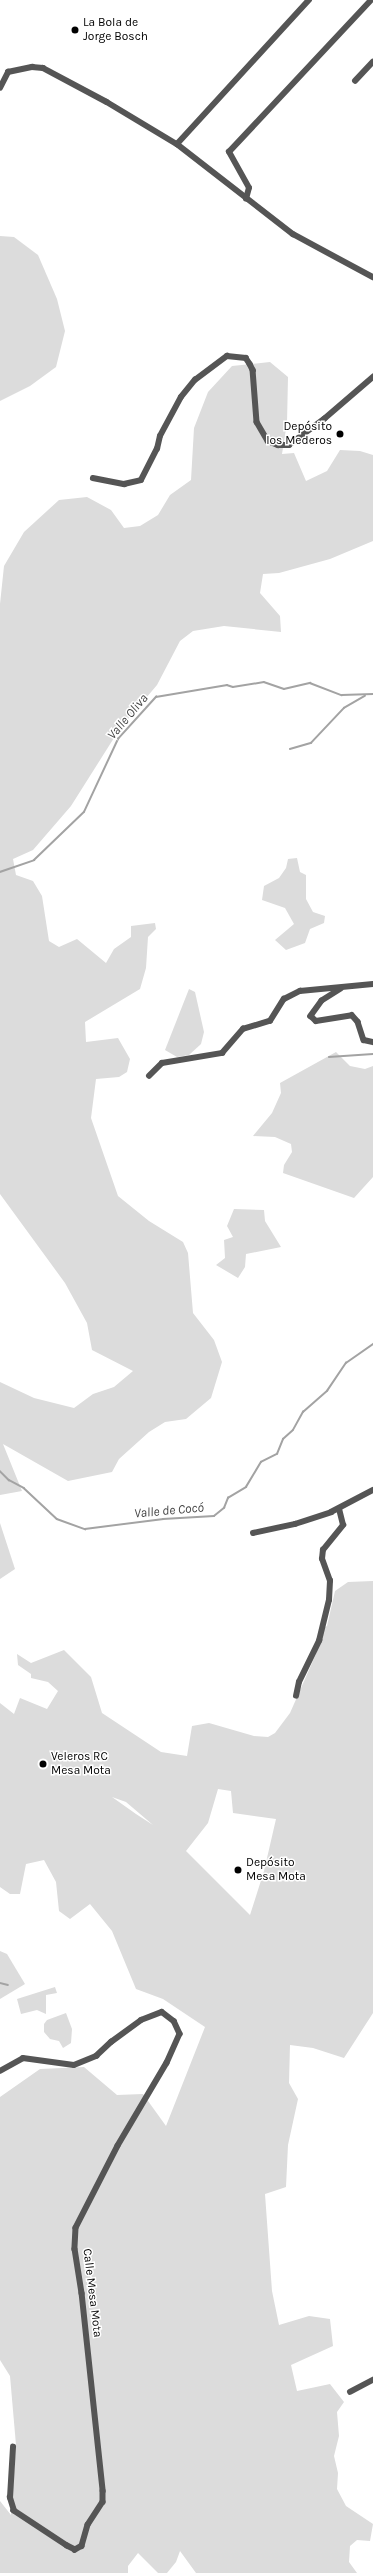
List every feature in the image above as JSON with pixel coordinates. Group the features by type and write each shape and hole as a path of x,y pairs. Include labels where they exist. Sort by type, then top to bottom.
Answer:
{"street":[{"path":"177,144 309,0"},
{"path":"246,199 249,188 229,152 371,0"},
{"path":"355,81 373,62"},
{"path":"0,88 2,79 8,72 17,69 43,68 107,102 177,144 293,234 373,277"},
{"path":"93,478 124,484 141,480 154,456 160,436 181,397 195,380 227,356 246,358 250,364 253,370 257,422 268,441 278,445 289,445 324,419 373,376"},
{"path":"149,1076 162,1063 222,1053 243,1029 270,1021 284,999 300,991 373,984"},
{"path":"342,987 322,1001 311,1016 316,1021 352,1015 358,1022 364,1040 373,1042"},
{"path":"253,1533 295,1524 339,1509 373,1490"},
{"path":"296,1696 299,1682 312,1660 319,1641 329,1600 330,1581 322,1559 323,1550 343,1525 339,1509"},
{"name":"Calle Mesa Mota","path":"0,2071 23,2058 74,2065 96,2056 111,2042 142,2020 157,2013 162,2012 174,2021 180,2034 167,2063 118,2146 76,2228 74,2249 82,2292 103,2491 103,2502 88,2525 82,2546 75,2550 67,2546 14,2511 10,2498 13,2447"},
{"path":"350,2392 373,2380"}],"shaded area":[{"path":"0,236 14,237 38,255 57,299 65,331 56,367 30,386 0,401"},
{"path":"270,362 288,377 287,423 282,454 294,453 306,481 327,471 340,450 360,451 373,455 373,541 330,559 279,573 263,574 260,593 280,616 281,632 224,626 193,631 180,641 157,685 119,730 71,806 33,850 13,859 16,875 33,881 42,896 49,941 59,947 77,939 106,963 114,949 131,937 131,926 155,923 156,929 148,937 146,968 140,989 85,1022 86,1042 118,1038 130,1059 127,1072 119,1077 96,1079 91,1118 118,1196 149,1221 183,1242 188,1253 193,1313 214,1340 222,1362 211,1398 186,1419 165,1422 149,1432 119,1459 112,1472 68,1481 3,1444 22,1491 0,1495 0,1382 34,1398 74,1408 93,1394 114,1387 133,1371 92,1350 87,1323 65,1283 0,1194 0,604 4,566 24,532 59,500 87,497 111,510 124,528 140,526 158,515 170,495 191,480 194,428 208,392 232,366"},
{"path":"297,858 300,872 306,875 306,899 313,912 325,916 324,923 310,929 305,943 286,950 275,940 294,924 285,908 262,900 264,886 279,878 286,868 288,859"},
{"path":"189,989 195,992 204,1032 201,1044 189,1055 177,1057 165,1050"},
{"path":"336,1052 350,1066 365,1069 373,1066 373,1177 354,1198 283,1173 284,1165 292,1152 291,1144 275,1137 253,1136 272,1113 281,1093 280,1083"},
{"path":"234,1209 264,1210 265,1221 281,1247 246,1254 245,1267 238,1278 216,1265 225,1258 224,1240 233,1237 227,1226"},
{"path":"0,1523 15,1569 0,1579"},
{"path":"373,1581 373,2013 344,2058 313,2048 290,2045 289,2083 298,2099 288,2145 286,2187 265,2194 272,2291 279,2325 309,2316 330,2319 333,2346 291,2365 297,2391 330,2384 344,2402 337,2412 339,2436 334,2456 338,2473 337,2489 346,2506 373,2524 370,2541 357,2540 350,2546 349,2562 357,2573 196,2573 180,2551 176,2562 167,2573 158,2573 138,2553 128,2566 128,2573 0,2573 0,2501 11,2515 16,2445 10,2376 0,2360 0,2097 40,2069 84,2067 117,2095 143,2094 166,2126 205,2027 163,1999 136,1989 112,1931 90,1904 70,1919 59,1911 56,1882 44,1860 26,1864 20,1894 10,1894 0,1887 0,1703 14,1714 20,1698 47,1709 58,1691 48,1682 31,1678 31,1674 18,1665 17,1654 31,1663 64,1650 91,1677 102,1713 161,1752 187,1756 192,1726 209,1723 254,1736 268,1737 275,1733 290,1713 316,1654 322,1629 327,1626 335,1591 348,1582","holes":["218,1789 231,1791 233,1813 276,1819 264,1871 250,1915 186,1851 208,1823","112,1797 126,1802 153,1825 136,1814"]},
{"path":"0,1951 7,1954 25,1984 0,1999"},
{"path":"55,1987 57,1993 46,1995 46,2014 37,2010 21,2014 17,1999"},
{"path":"66,2013 72,2029 71,2043 63,2048 59,2041 50,2039 44,2032 44,2024 47,2020"}],"waterway":[{"name":"Valle Oliva","path":"0,872 34,860 84,812 118,739 156,697 227,685 233,687 264,682 284,689 310,683 342,695 373,694"},
{"path":"290,749 311,743 344,708 365,696"},
{"path":"329,1057 373,1054"},
{"name":"Valle de Cocó","path":"0,1471 9,1480 24,1488 57,1519 85,1529 163,1519 214,1516 224,1508 228,1498 246,1487 261,1462 277,1454 283,1439 293,1430 303,1412 327,1391 346,1363 373,1344"},
{"path":"0,1983 8,1985"}],"place":[{"name":"La Bola de Jorge Bosch","path":"75,30"},
{"name":"Depósito los Mederos","path":"340,434"},
{"name":"Veleros RC Mesa Mota","path":"43,1764"},
{"name":"Depósito Mesa Mota","path":"238,1870"}]}
